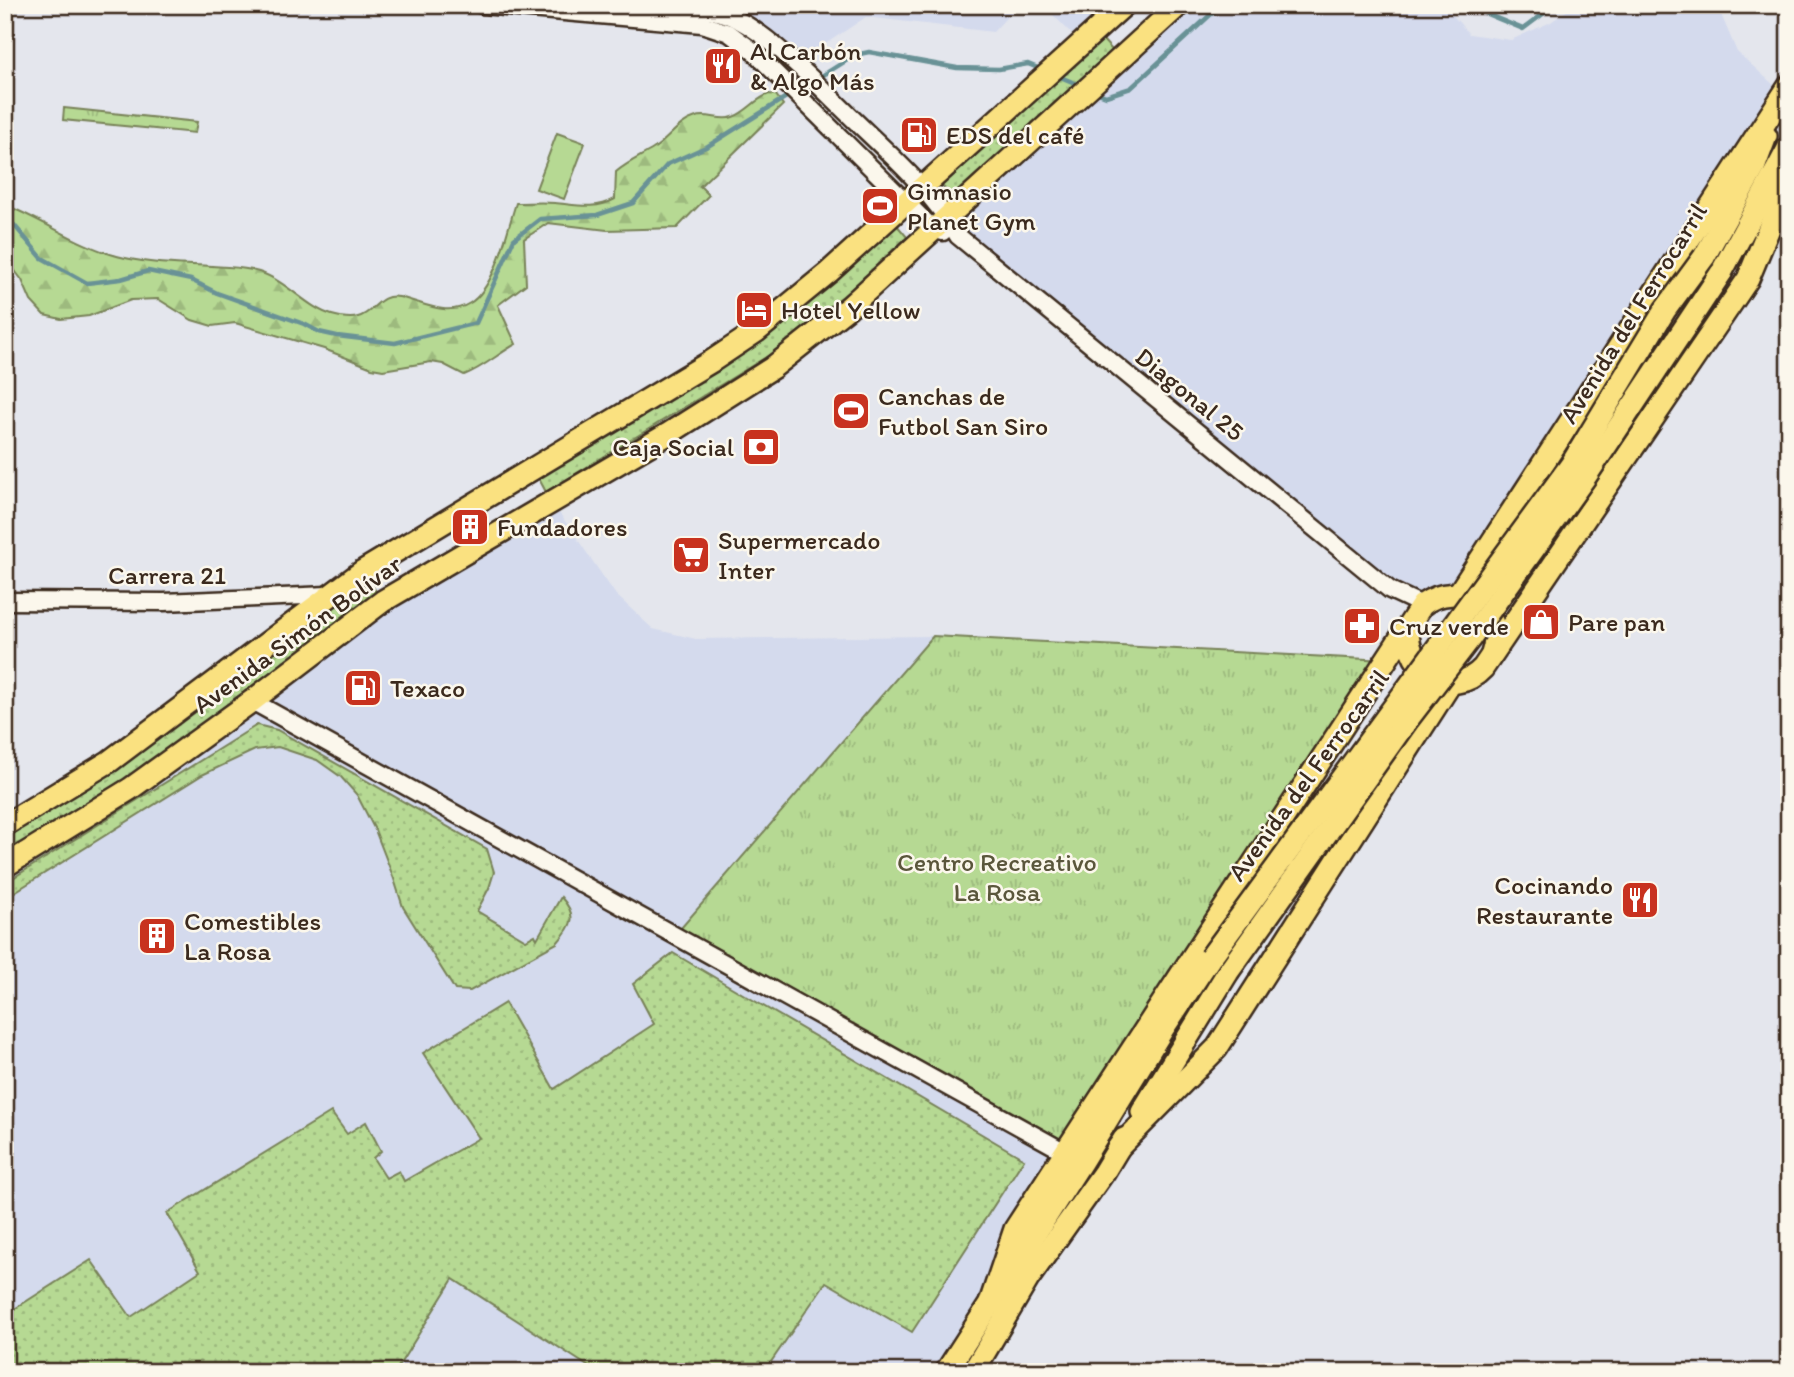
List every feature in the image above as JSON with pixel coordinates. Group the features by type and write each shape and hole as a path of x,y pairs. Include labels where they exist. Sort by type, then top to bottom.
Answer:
{"main road":[{"name":"Avenida Simón Bolívar","path":"5,825 110,761 363,571 712,361 757,331 829,272 1124,5"},
{"name":"Avenida Simón Bolívar","path":"5,866 130,789 252,701 383,601 668,434 765,373 838,316 1179,5"},
{"name":"Avenida del Ferrocarril","path":"946,1372 1210,958 1571,465 1665,310 1704,257 1755,168 1783,95"},
{"path":"1458,594 1783,95"},
{"name":"Avenida del Ferrocarril","path":"973,1372 1028,1279 1104,1172 1183,1049 1228,972 1408,719 1471,637 1586,476 1721,273 1789,147"},
{"path":"1413,618 1409,651 1421,669 1441,680 1452,681 1479,673 1748,279 1789,180"},
{"path":"991,1300 1015,1230 1413,618 1435,597 1458,594 1475,600 1492,619 1496,637 1492,654"},
{"path":"1118,1148 1217,1048 1452,681"}],"street":[{"path":"482,5 551,7 702,24 729,33 809,106 914,195"},
{"path":"666,5 706,9 739,20 764,38 824,90 939,222"},
{"name":"Diagonal 25","path":"939,222 1390,590 1413,618"},
{"name":"Carrera 21","path":"5,601 164,602 328,595"},
{"path":"252,701 1065,1152"}],"shaded area":[{"path":"666,5 1018,5 993,32 866,17 795,64 753,29"},
{"path":"1043,5 1124,5 1082,44"},
{"path":"1179,5 1444,5 1469,34 1511,40 1551,22 1575,5 1717,5 1737,52 1784,94 1458,594 1422,605 1197,433 946,216"},
{"path":"551,501 616,595 653,629 696,639 933,636 675,935 1065,1152 946,1372 5,1372 5,866 383,601"}],"green space":[{"path":"1102,39 1113,51 952,196 941,185"},
{"path":"769,94 776,95 783,105 700,186 709,195 677,228 607,230 548,223 524,239 526,284 498,305 516,344 464,375 443,364 431,362 383,370 372,368 324,349 235,323 212,326 192,320 158,299 131,300 89,316 61,319 44,315 31,301 22,280 5,258 5,205 88,246 128,259 259,272 279,282 314,307 335,316 349,318 364,315 381,301 392,297 434,308 452,309 470,303 487,284 494,271 516,203 586,206 600,205 615,199 616,172 658,145 684,123 701,116 724,119 733,117"},
{"path":"64,108 197,122 195,133 63,120"},
{"path":"557,133 585,143 564,199 536,189"},
{"path":"896,224 907,237 849,291 771,354 546,492 538,477"},
{"path":"368,579 377,593 124,781 5,855 5,835"},
{"name":"Centro Recreativo La Rosa","path":"933,636 1385,660 1065,1152 675,935"},
{"path":"257,725 277,730 487,849 494,872 477,911 526,940 535,935 537,939 561,897 571,915 567,931 557,943 470,991 455,990 403,907 375,830 357,795 341,777 317,760 278,747 255,750 202,775 5,898 5,883"},
{"path":"673,953 1024,1159 912,1332 826,1282 764,1372 597,1372 453,1279 395,1372 5,1372 5,1315 91,1260 131,1317 200,1271 167,1213 331,1112 347,1134 366,1122 381,1151 373,1158 386,1178 399,1171 404,1181 479,1138 423,1053 505,1003 554,1089 654,1024 633,984"}],"waterway":[{"path":"1093,91 1106,96 1131,88 1221,5"},
{"path":"1465,5 1523,29 1555,5"},
{"path":"1781,5 1789,18"},
{"path":"817,79 855,55 869,52 957,68 999,69 1028,64 1043,70"},
{"path":"1058,76 1082,86"},
{"path":"5,223 14,225 42,258 87,283 121,279 148,271 191,280 217,293 304,324 319,332 395,343 476,323 514,239 540,219 597,215 633,203 668,164 708,146 791,94"}],"place":[{"name":"Al Carbón & Algo Más","path":"723,66"},
{"name":"EDS del café","path":"919,135"},
{"name":"Gimnasio Planet Gym","path":"880,206"},
{"name":"Hotel Yellow","path":"754,310"},
{"name":"Canchas de Futbol San Siro","path":"851,411"},
{"name":"Caja Social","path":"761,447"},
{"name":"Fundadores","path":"470,527"},
{"name":"Supermercado Inter","path":"691,555"},
{"name":"Pare pan","path":"1541,622"},
{"name":"Cruz verde","path":"1362,626"},
{"name":"Texaco","path":"363,688"},
{"name":"Cocinando Restaurante","path":"1640,900"},
{"name":"Comestibles La Rosa","path":"157,936"}]}
